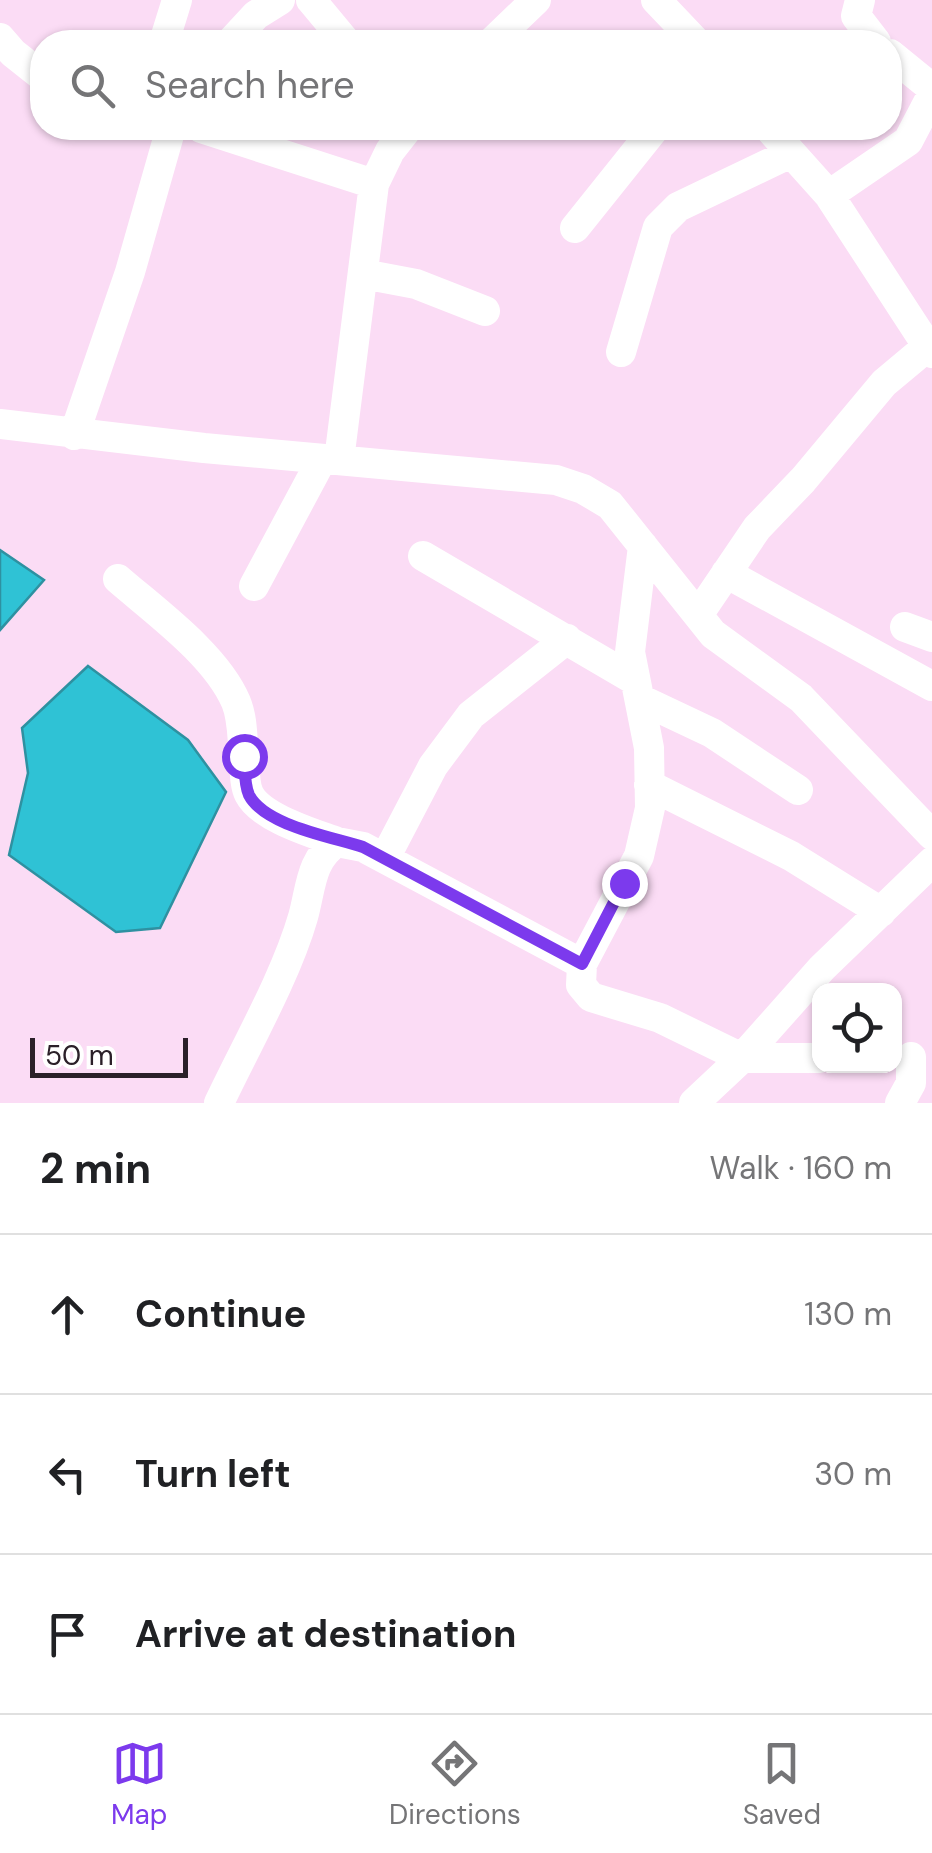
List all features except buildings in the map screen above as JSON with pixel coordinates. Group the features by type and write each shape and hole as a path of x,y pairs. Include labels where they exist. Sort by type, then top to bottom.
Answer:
{"street":[{"path":"167,30 176,0"},
{"path":"242,30 256,15 280,0"},
{"path":"310,0 336,30"},
{"path":"505,30 536,0"},
{"path":"656,0 685,30"},
{"path":"860,0 856,16 867,30"},
{"path":"0,38 30,67"},
{"path":"828,195 908,142 932,92 902,65"},
{"path":"74,435 130,272 168,140"},
{"path":"238,140 374,184"},
{"path":"254,586 330,460 363,274 374,184 399,140"},
{"path":"575,228 645,140"},
{"path":"698,616 756,528 803,480 884,383 929,350 828,195 780,140"},
{"path":"621,352 658,228 666,217 678,207 792,153"},
{"path":"363,274 416,284 486,311"},
{"path":"0,424 74,435 556,480 583,488 610,505 713,634 801,698 932,835"},
{"path":"644,546 630,652 648,748 650,808 638,856 582,964 580,986 590,997 660,1018 742,1058 812,1058"},
{"path":"423,556 567,639 636,689 798,790"},
{"path":"726,573 932,686"},
{"path":"118,579 183,636 223,680 241,722 246,790 254,802 284,821 337,842 363,847 582,964"},
{"path":"385,858 433,766 471,715 567,639"},
{"path":"650,785 791,856 881,912"},
{"path":"220,1103 296,936 316,865 324,850 337,842"},
{"path":"694,1103 742,1058 822,968 932,862"},
{"path":"900,1103 910,1083 912,1056"}],"water":[{"path":"0,550 44,580 0,630"},
{"path":"88,666 188,740 226,792 160,928 116,932 9,855 28,773 22,728"}],"route":[{"path":"244,756 246,790 268,812 337,842 363,847 582,964 624,883"}]}
